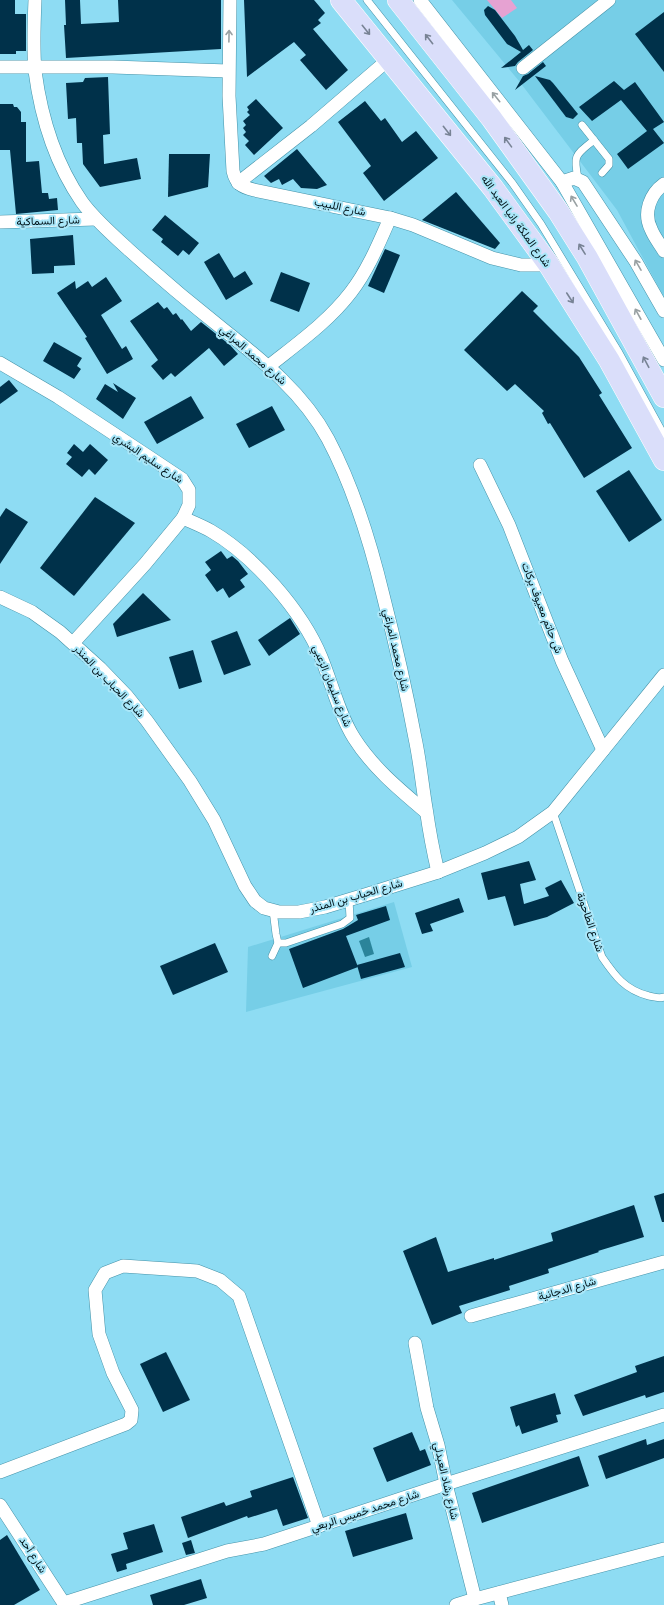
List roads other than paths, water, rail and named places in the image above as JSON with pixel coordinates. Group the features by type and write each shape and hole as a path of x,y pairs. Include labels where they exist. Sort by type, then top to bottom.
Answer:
{"main road":[{"name":"شارع الملكة رانيا العبد الله","path":"341,0 493,188 549,265 609,360 664,460"},
{"path":"398,0 492,119 558,211 588,257 664,396"}],"street":[{"name":"شارع محمد المراغي","path":"35,0 35,67 38,92 44,118 55,152 63,171 73,188 95,219 165,283 269,366 296,394 316,420 327,438 355,498 374,558 402,673 416,740 426,812 438,872"},
{"path":"230,0 228,71 233,172 234,178 238,183 311,126 389,59"},
{"path":"420,0 562,182 664,360"},
{"path":"523,68 609,0"},
{"path":"0,67 113,67 228,71"},
{"path":"562,182 578,178 583,182 616,230 664,311"},
{"name":"شارع اللبيب","path":"238,183 249,188 390,218 413,225 492,258 506,262 521,265 549,265"},
{"path":"664,184 652,196 648,206 647,218 650,228 664,251"},
{"path":"269,366 311,333 348,295 365,269 381,240 390,218"},
{"name":"شارع السماكية","path":"0,222 95,219"},
{"name":"شارع سليم البشري","path":"0,363 58,397 182,480 189,490 189,505 183,518 145,564 73,643"},
{"name":"ش حاتم معيوف بركات","path":"480,465 509,525 562,662 603,750"},
{"name":"شارع سليمان الزعبي","path":"183,518 210,531 236,548 275,586 314,642 339,707 354,738 377,768 426,812"},
{"name":"شارع الحباب بن المنذر","path":"0,596 32,612 51,624 100,668 147,721 190,781 214,820 245,886 255,901 264,908 279,912 299,912 349,900 438,872 485,853 518,837 537,825 553,812 664,676"},
{"name":"شارع الدجانية","path":"471,1316 664,1262"},
{"path":"0,1472 126,1424 131,1420 133,1415 132,1410 112,1373 99,1334 95,1290 105,1273 123,1266 197,1271 220,1280 239,1296 319,1526"},
{"name":"شارع رشاد العبدلي","path":"415,1343 427,1408 438,1444 446,1484 475,1599"},
{"name":"شارع محمد خميس الربعي","path":"65,1604 227,1551 264,1544 446,1484 664,1415"},
{"name":"شارع أحد","path":"0,1505 65,1604"},
{"path":"456,1605 475,1599 500,1599 664,1549"}],"lane":[{"path":"367,0 513,184 541,224 618,351 664,435"},
{"path":"582,125 610,161 609,165 602,173"},
{"path":"578,178 575,165 576,158 580,151 594,140"},
{"name":"شارع الطاحونة","path":"553,812 602,957 614,975 628,988 646,995 660,998 664,997"},
{"path":"278,942 286,943 342,924 350,918 349,900"},
{"path":"272,956 278,942 273,910"}]}
